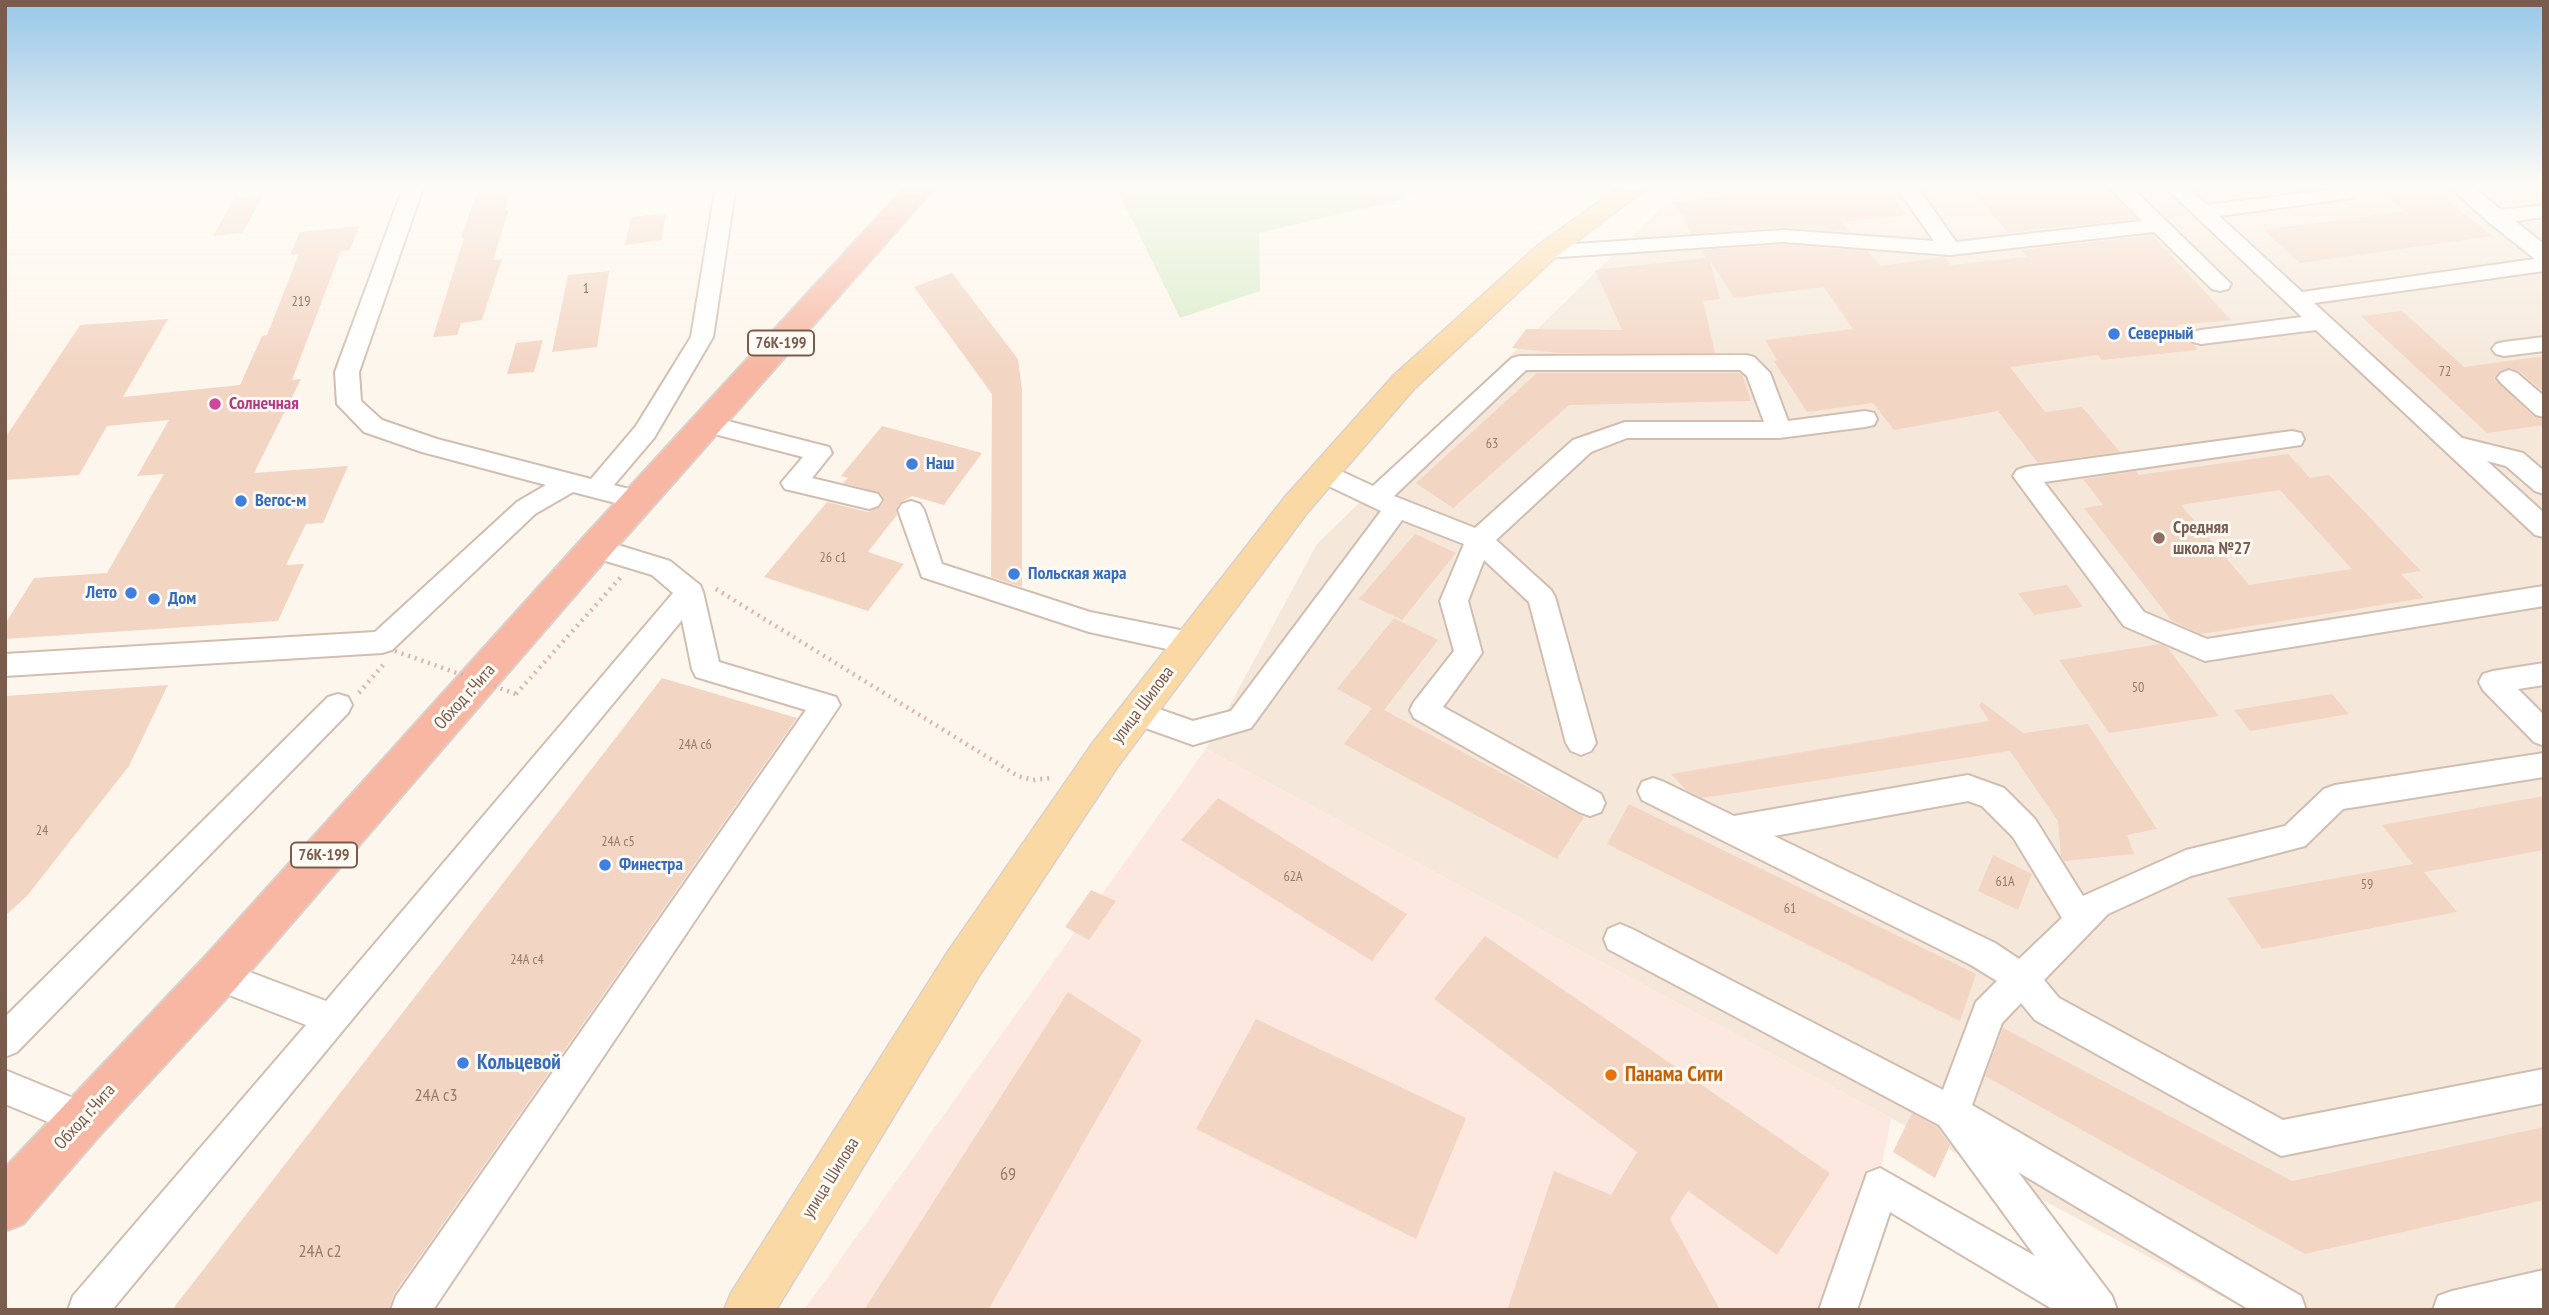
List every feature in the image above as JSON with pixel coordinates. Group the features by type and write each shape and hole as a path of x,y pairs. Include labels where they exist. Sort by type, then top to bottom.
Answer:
{"highway":[{"name":"Обход г.Чита","path":"5,1206 82,1119 218,975 595,548 868,246"}],"main road":[{"name":"улица Шилова","path":"748,1310 964,963 1136,713 1323,473 1404,382 1554,246"}],"street":[{"path":"392,246 347,372 349,404 373,426 431,446 639,500"},
{"path":"595,490 645,432 702,337 716,246"},
{"path":"1546,252 1630,246"},
{"path":"1916,246 1950,249 1973,246"},
{"path":"2180,246 2220,284"},
{"path":"2240,246 2544,528"},
{"path":"2297,299 2544,264"},
{"path":"2202,338 2320,322"},
{"path":"2504,349 2544,344"},
{"path":"1136,713 1193,733 1241,720 1387,503 1520,363 1746,362 1758,373 1779,430"},
{"path":"2509,378 2544,408"},
{"path":"1590,803 1423,710 1468,653 1454,601 1479,540 1582,446 1625,430 1779,430 1865,419"},
{"path":"708,424 820,453 794,483 869,500"},
{"path":"2292,439 2026,476 2134,619 2205,650 2544,596"},
{"path":"2452,444 2514,459 2538,472"},
{"path":"1323,473 1387,503 1479,540 1541,597 1581,743"},
{"path":"5,664 382,642 526,508 568,483"},
{"path":"911,510 931,570 1089,622 1190,643"},
{"path":"595,548 661,568 701,589"},
{"path":"87,1310 332,1019 701,589"},
{"path":"410,1310 826,705 706,668 701,589"},
{"path":"2544,674 2493,682 2544,734"},
{"path":"5,1041 348,699"},
{"path":"1952,1113 1988,1013 2097,904 2186,864 2294,837 2335,798 2544,765"},
{"path":"1732,830 1968,788 1993,797 2024,828 2081,921"},
{"path":"1653,791 1983,954 2023,980 2047,1009 2281,1139 2544,1086"},
{"path":"1620,939 1952,1113 2287,1310"},
{"path":"218,975 332,1019"},
{"path":"5,1087 82,1119"},
{"path":"1952,1113 2098,1310"},
{"path":"1838,1310 1880,1185 2091,1310"},
{"path":"2452,1310 2544,1289"}],"path":[{"path":"348,699 395,651 516,694 635,560"},
{"path":"701,589 1018,776 1033,780 1058,776"}],"shaded area":[{"path":"1622,246 2544,246 2544,1289 2435,1310 2247,1310 1206,749 1317,544"},
{"path":"1206,749 1891,1118 1854,1310 804,1310"}],"green space":[{"path":"1145,246 1259,246 1260,291 1180,318"}],"building":[{"path":"294,246 352,246 350,250 341,251 292,380 301,379 254,473 348,466 323,523 306,524 286,565 304,564 278,621 5,639 5,624 34,578 107,573 164,474 137,476 169,420 107,426 79,475 5,480 5,438 80,325 168,319 123,397 240,385 262,336 267,335 299,254 290,255"},
{"path":"461,246 497,246 493,260 502,259 482,320 461,323 457,335 433,337"},
{"path":"1762,246 1867,251 1881,266 1944,257 1951,265 2027,257 2021,250 2053,246 2163,246 2231,320 2176,325 2198,350 2102,360 2098,355 2010,367 2045,412 2082,407 2120,452 2038,463 1998,411 1894,430 1873,403 1807,412 1774,361 1777,360 1765,340 1853,329 1824,287 1734,298 1710,260 1720,299 1703,301 1715,353 1559,353 1512,348 1526,329 1622,330 1595,270 1706,258 1702,250"},
{"path":"2282,246 2419,246 2300,263"},
{"path":"609,271 597,347 552,352 568,275"},
{"path":"952,273 1018,359 1022,389 1022,587 991,577 992,394 914,287"},
{"path":"2402,311 2464,367 2544,356 2544,392 2519,371 2510,368 2500,371 2494,378 2534,417 2544,419 2544,425 2487,433 2361,316"},
{"path":"543,340 534,372 507,374 516,343"},
{"path":"1537,373 1739,373 1743,376 1751,401 1569,405 1453,508 1416,483"},
{"path":"882,426 982,453 944,505 912,496 900,503 896,509 897,515 868,552 904,564 868,611 764,577 827,502 868,512 880,507 884,501 880,493 843,483 848,478 841,476"},
{"name":"Средняя школа №27","path":"2288,454 2310,478 2329,475 2421,571 2401,574 2424,598 2201,634 2172,621 2084,508 2103,505 2083,479 2136,471 2139,475","holes":["2280,490 2352,569 2249,585 2181,505"]},
{"path":"1415,534 1456,553 1402,620 1359,599"},
{"path":"2067,585 2083,607 2034,615 2018,593"},
{"path":"1394,618 1438,640 1384,710 1584,817 1557,859 1344,744 1372,708 1337,689"},
{"path":"2160,644 2167,647 2219,716 2109,733 2059,660"},
{"name":"Кольцевой","path":"662,678 797,718 394,1294 389,1310 172,1310"},
{"path":"168,685 129,766 27,896 5,916 5,696"},
{"path":"2332,694 2349,714 2250,731 2234,710"},
{"path":"1982,702 2023,733 2088,724 2157,829 2127,835 2134,854 2064,861 2061,856 2058,821 2010,751 1702,798 1686,790 1671,774 1989,721 1979,705"},
{"path":"2544,796 2544,850 2424,872 2457,912 2262,949 2227,898 2413,864 2382,825"},
{"path":"1218,798 1407,914 1372,961 1181,840"},
{"path":"1629,804 1976,974 1960,1021 1607,844"},
{"path":"1993,855 2032,874 2018,910 1978,891"},
{"path":"1091,890 1116,901 1089,940 1065,927"},
{"name":"Панама Сити","path":"1485,936 1830,1173 1777,1255 1688,1191 1670,1219 1720,1310 1507,1310 1554,1171 1611,1195 1637,1152 1434,999"},
{"path":"1068,992 1142,1040 988,1310 864,1310"},
{"path":"1256,1019 1466,1118 1416,1239 1196,1129"},
{"path":"2003,1028 2292,1181 2544,1127 2544,1200 2305,1254 1985,1076"},
{"path":"1912,1113 1937,1127 1950,1145 1935,1178 1893,1152"}],"place":[{"name":"Северный","path":"2114,334"},
{"name":"Солнечная","path":"215,404"},
{"name":"Наш","path":"912,464"},
{"name":"Вегос-м","path":"241,501"},
{"name":"Средняя школа №27","path":"2159,538"},
{"name":"Польская жара","path":"1014,574"},
{"name":"Лето","path":"131,593"},
{"name":"Дом","path":"154,599"},
{"name":"Финестра","path":"605,865"},
{"name":"Кольцевой","path":"463,1063"},
{"name":"Панама Сити","path":"1611,1075"}]}
